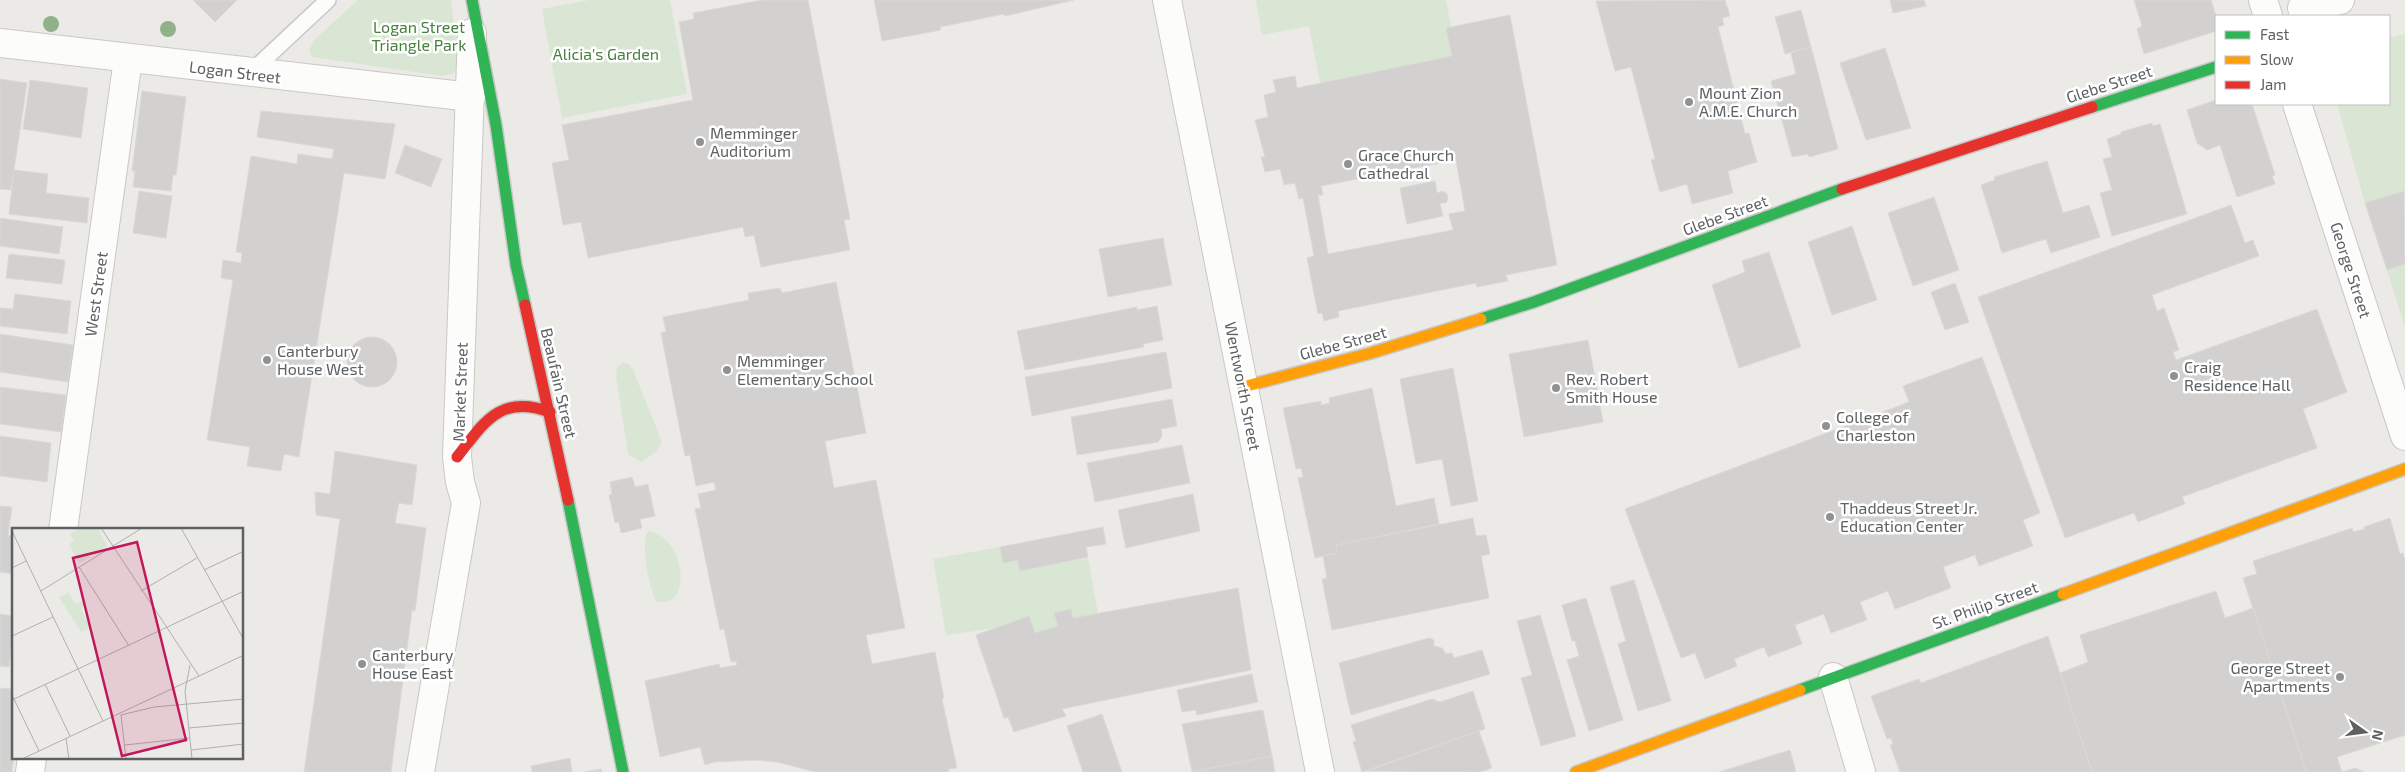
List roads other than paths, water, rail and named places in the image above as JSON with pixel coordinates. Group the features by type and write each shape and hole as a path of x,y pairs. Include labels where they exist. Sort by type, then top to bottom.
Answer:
{"street":[{"name":"Wentworth Street","path":"1167,0 1320,772"},
{"path":"2263,0 2268,15"},
{"path":"2302,8 2340,0"},
{"name":"Market Street","path":"420,772 466,504 460,482 457,457 473,3"},
{"name":"Beaufain Street","path":"473,3 496,125 516,265 550,412 623,772"},
{"name":"Logan Street","path":"0,43 470,97"},
{"name":"West Street","path":"63,528 128,59"},
{"name":"Glebe Street","path":"1243,386 1371,353 1534,302 1866,180 2215,67"},
{"name":"George Street","path":"2297,105 2405,436"},
{"path":"457,457 478,430 501,409 526,403 550,412"},
{"name":"St. Philip Street","path":"1576,772 2405,469"},
{"path":"1833,677 1861,772"}],"lane":[{"path":"250,73 328,0"}],"place":[{"name":"Mount Zion A.M.E. Church","path":"1689,102"},
{"name":"Memminger Auditorium","path":"700,142"},
{"name":"Grace Church Cathedral","path":"1348,164"},
{"name":"Canterbury House West","path":"267,360"},
{"name":"Memminger Elementary School","path":"727,370"},
{"name":"Craig Residence Hall","path":"2174,376"},
{"name":"Rev. Robert Smith House","path":"1556,388"},
{"name":"College of Charleston","path":"1826,426"},
{"name":"Thaddeus Street Jr. Education Center","path":"1830,517"},
{"name":"Canterbury House East","path":"362,664"},
{"name":"George Street Apartments","path":"2340,677"}],"park label":[{"name":"Logan Street Triangle Park","path":"419,36"},
{"name":"Alicia's Garden","path":"606,54"}]}
